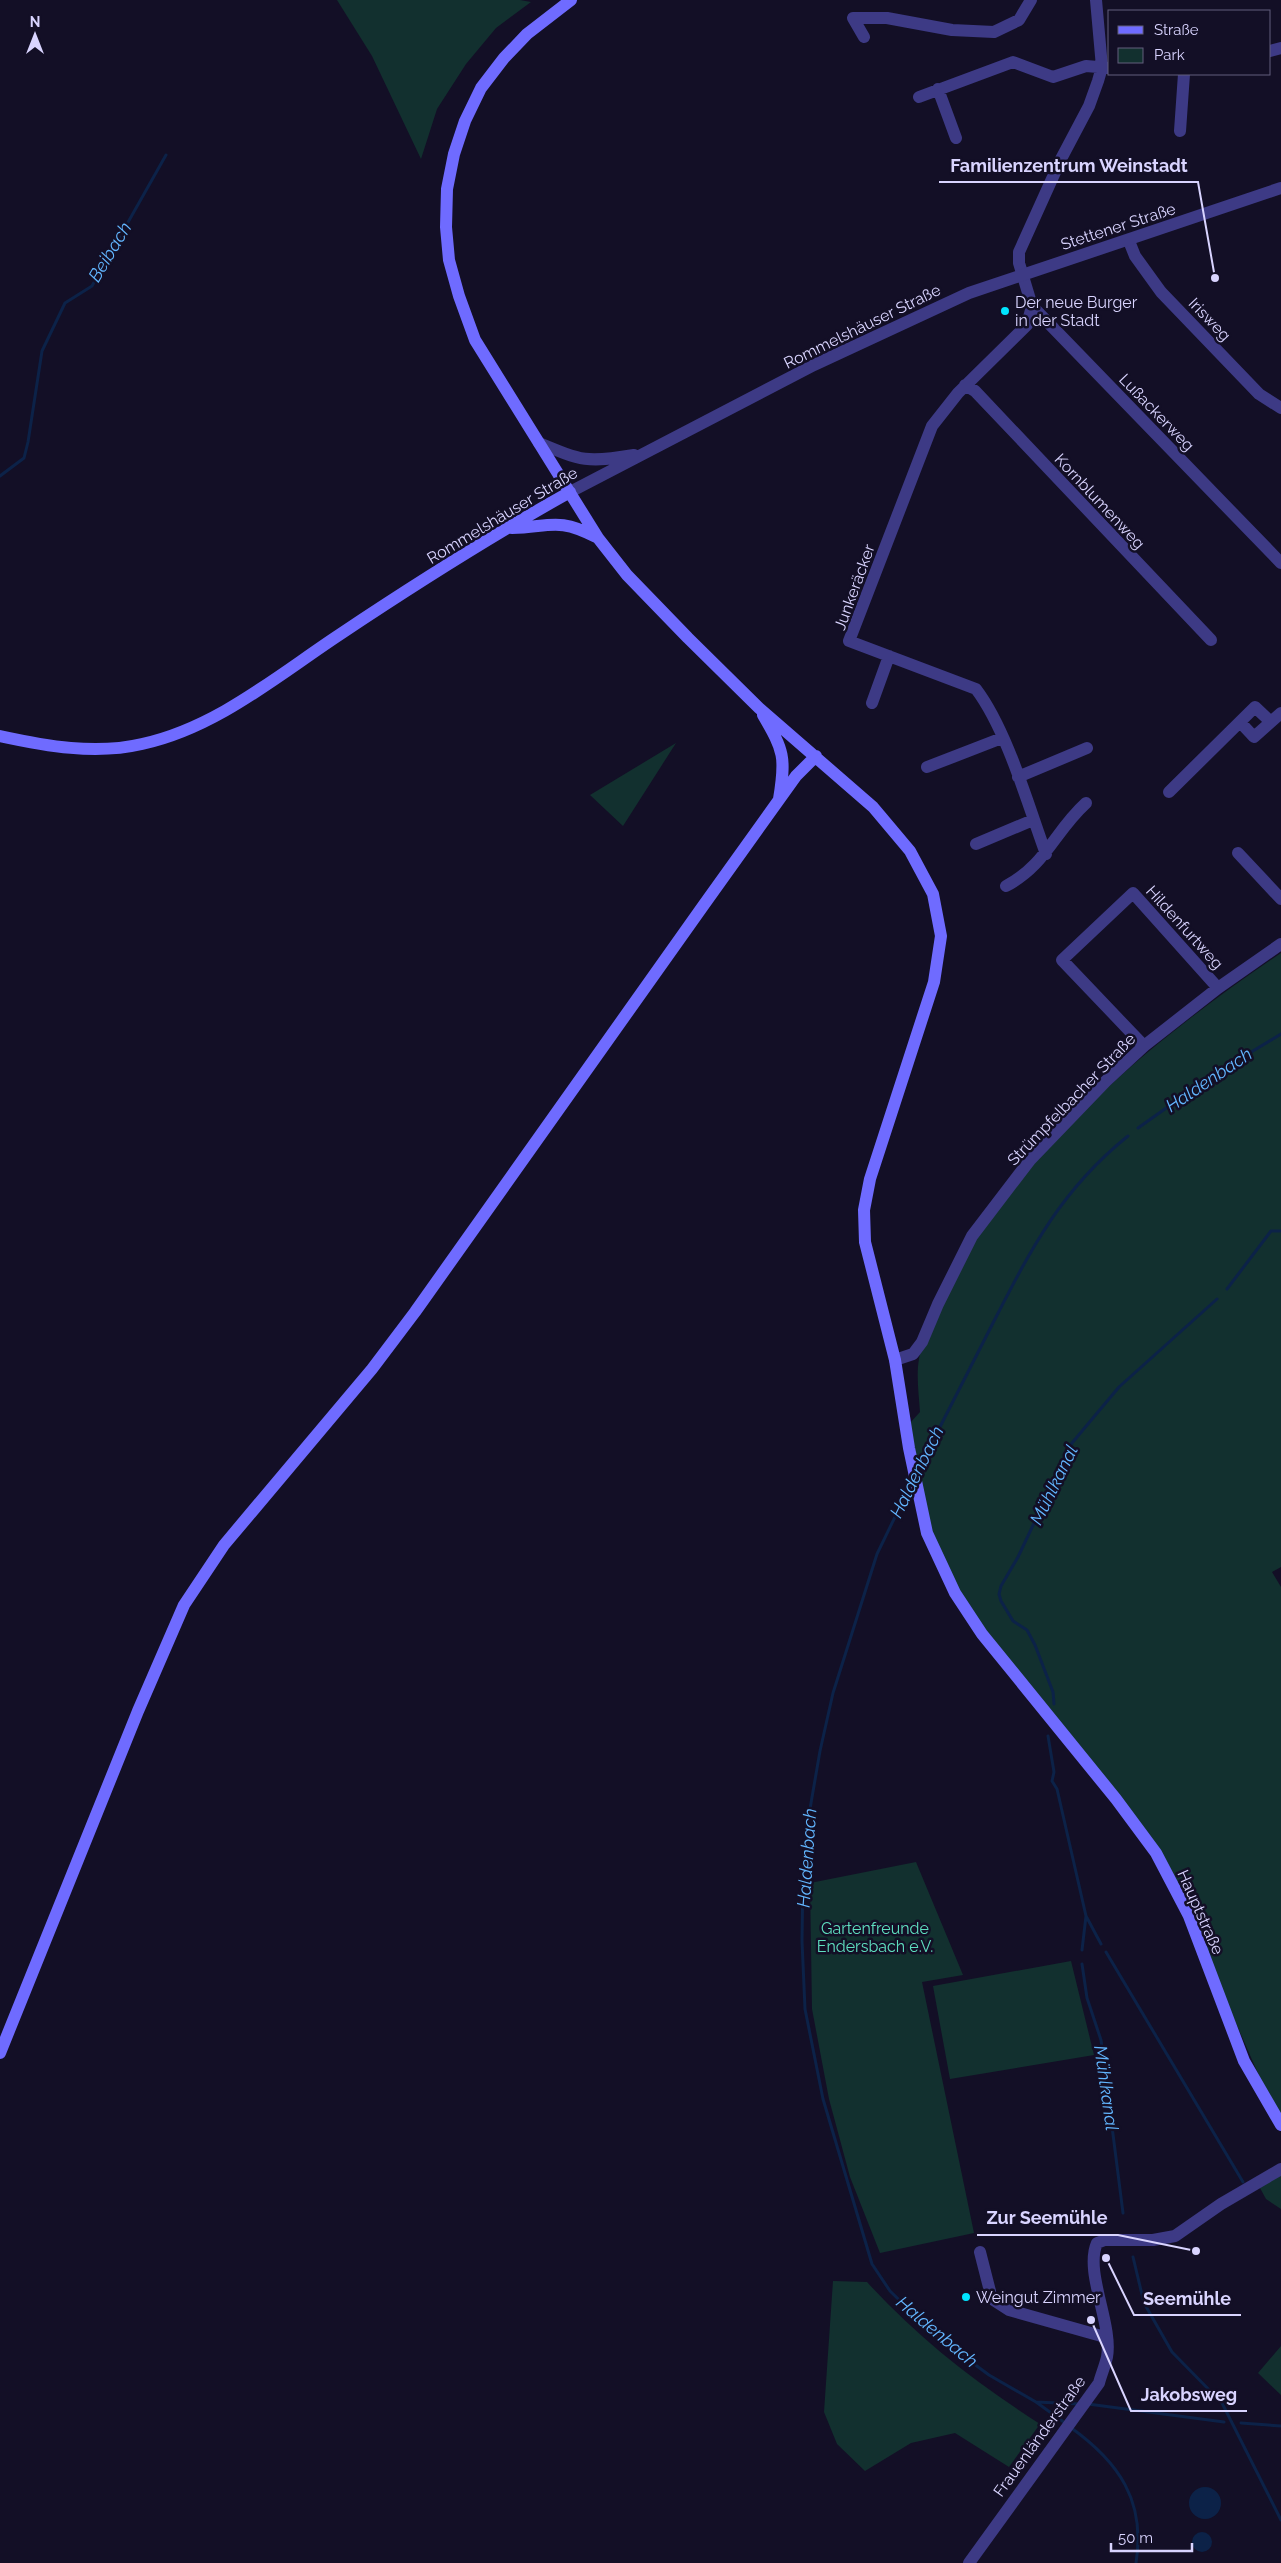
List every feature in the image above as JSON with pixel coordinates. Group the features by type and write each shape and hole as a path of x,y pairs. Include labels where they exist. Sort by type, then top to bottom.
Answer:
{"main road":[{"path":"571,0 527,34 504,58 481,88 465,121 454,154 447,189 446,227 449,260 459,296 475,340 598,538 627,575 759,708 782,748 784,773 778,804"},
{"name":"Rommelshäuser Straße","path":"0,736 46,746 110,749 142,744 178,734 236,704 386,605 570,492"},
{"path":"509,528 556,524 579,528 598,538"},
{"name":"Hauptstraße","path":"759,708 816,756 872,808 910,850 933,894 938,917 941,936 934,982 870,1179 864,1210 865,1242 895,1360 909,1448 927,1533 956,1593 982,1634 1116,1799 1156,1853 1189,1916 1244,2061 1281,2125"},
{"path":"0,2053 138,1711 184,1605 224,1545 372,1369 415,1312 703,906 778,804 796,776 816,756"}],"street":[{"path":"864,37 853,18 887,18 952,30 994,32 1019,20 1031,0"},
{"path":"919,97 1013,62 1053,77 1086,66 1106,68 1096,0"},
{"name":"Lußackerweg","path":"1106,68 1089,106 1061,159 1019,252 1019,263 1032,306 1281,563"},
{"path":"1180,131 1184,75"},
{"path":"938,90 956,138"},
{"name":"Stettener Straße","path":"1022,275 1129,241 1281,188"},
{"name":"Irisweg","path":"1129,241 1135,256 1161,292 1259,394 1281,408"},
{"name":"Rommelshäuser Straße","path":"570,492 878,334 970,293 1022,275"},
{"name":"Junkeräcker","path":"1032,306 1027,325 965,385 941,413 925,440 849,641 976,689 986,702 1002,738 1046,854"},
{"name":"Kornblumenweg","path":"965,385 975,391 1211,640"},
{"path":"539,443 580,460 594,461 646,453"},
{"path":"872,703 889,656"},
{"path":"1168,792 1256,707 1270,721"},
{"path":"1240,722 1254,736 1281,713"},
{"path":"927,767 1002,738"},
{"path":"1018,776 1088,748"},
{"path":"1006,886 1030,870 1046,854 1071,816 1086,803"},
{"path":"976,844 1033,820"},
{"path":"1238,853 1281,899"},
{"name":"Hildenfurtweg","path":"1144,1046 1062,960 1133,893 1218,988"},
{"name":"Strümpfelbacher Straße","path":"895,1360 913,1354 922,1342 938,1304 972,1236 1030,1160 1144,1046 1218,988 1281,944"},
{"name":"Frauenländerstraße","path":"969,2563 1099,2383 1107,2356 1104,2312 1093,2266 1093,2252 1097,2243 1105,2240 1153,2240 1175,2236 1221,2204 1281,2169"},
{"path":"980,2252 992,2299 1009,2310 1105,2337"}],"green space":[{"path":"337,0 520,0 531,2 496,28 466,64 437,109 421,159 372,56"},
{"path":"676,743 623,826 590,795"},
{"path":"1281,953 1281,1567 1272,1572 1281,1587 1281,2114 1271,2103 1161,1852 984,1631 960,1591 931,1533 910,1423 920,1412 918,1365 928,1333 974,1242 1009,1194 1042,1154 1116,1080 1197,1013"},
{"name":"Gartenfreunde Endersbach e.V.","path":"916,1862 963,1975 922,1982 974,2233 880,2253 850,2177 829,2099 812,2009 810,1883"},
{"path":"1071,1961 1094,2055 950,2079 933,1986"},
{"path":"1281,2175 1281,2209 1266,2199 1260,2188"},
{"path":"833,2281 867,2282 927,2341 971,2376 1040,2424 1009,2467 955,2433 911,2443 865,2471 837,2444 824,2412"},
{"path":"1281,2346 1281,2395 1258,2373"}],"water":[{"path":"1205,2487 1211,2488 1216,2492 1220,2497 1220,2509 1216,2514 1211,2518 1205,2519 1199,2518 1194,2514 1190,2509 1189,2503 1190,2497 1194,2492 1199,2488"},
{"path":"1202,2532 1209,2535 1212,2542 1209,2549 1202,2552 1195,2549 1192,2542 1195,2535"}],"waterway":[{"name":"Beibach","path":"0,476 24,458 42,351 65,303 92,286 166,155"},
{"name":"Haldenbach","path":"1138,1128 1213,1075 1281,1034"},
{"name":"Haldenbach","path":"918,1470 1008,1294 1050,1221 1085,1177 1128,1136"},
{"name":"Mühlkanal","path":"1227,1289 1271,1231 1281,1231"},
{"name":"Mühlkanal","path":"1054,1704 1053,1692 1035,1645 1027,1630 1013,1621 1001,1601 999,1594 1001,1586 1018,1557 1072,1443 1119,1387 1217,1299"},
{"name":"Haldenbach","path":"912,1482 877,1554 833,1693 820,1751 806,1832 803,1873 802,1941 805,2009 823,2099 872,2264 890,2291 935,2335 989,2375 1036,2402 1065,2423"},
{"name":"Mühlkanal","path":"1048,1736 1054,1772 1052,1781 1057,1789 1086,1916 1082,1950"},
{"path":"1086,1916 1101,1944"},
{"path":"1106,1952 1243,2182"},
{"name":"Mühlkanal","path":"1082,1964 1087,1998 1101,2040 1123,2213"},
{"name":"Mühlkanal","path":"1133,2257 1144,2303 1172,2352 1222,2403 1281,2520"},
{"path":"1036,2402 1080,2404"},
{"path":"1088,2404 1224,2422"},
{"path":"1241,2423 1281,2426"},
{"name":"Haldenbach","path":"1070,2427 1102,2454 1115,2469 1125,2485 1137,2521 1136,2563"}],"place":[{"name":"Familienzentrum Weinstadt","path":"1215,278"},
{"name":"Der neue Burger in der Stadt","path":"1005,311"},
{"name":"Zur Seemühle","path":"1196,2251"},
{"name":"Seemühle","path":"1106,2258"},
{"name":"Weingut Zimmer","path":"966,2297"},
{"name":"Jakobsweg","path":"1091,2320"}]}
